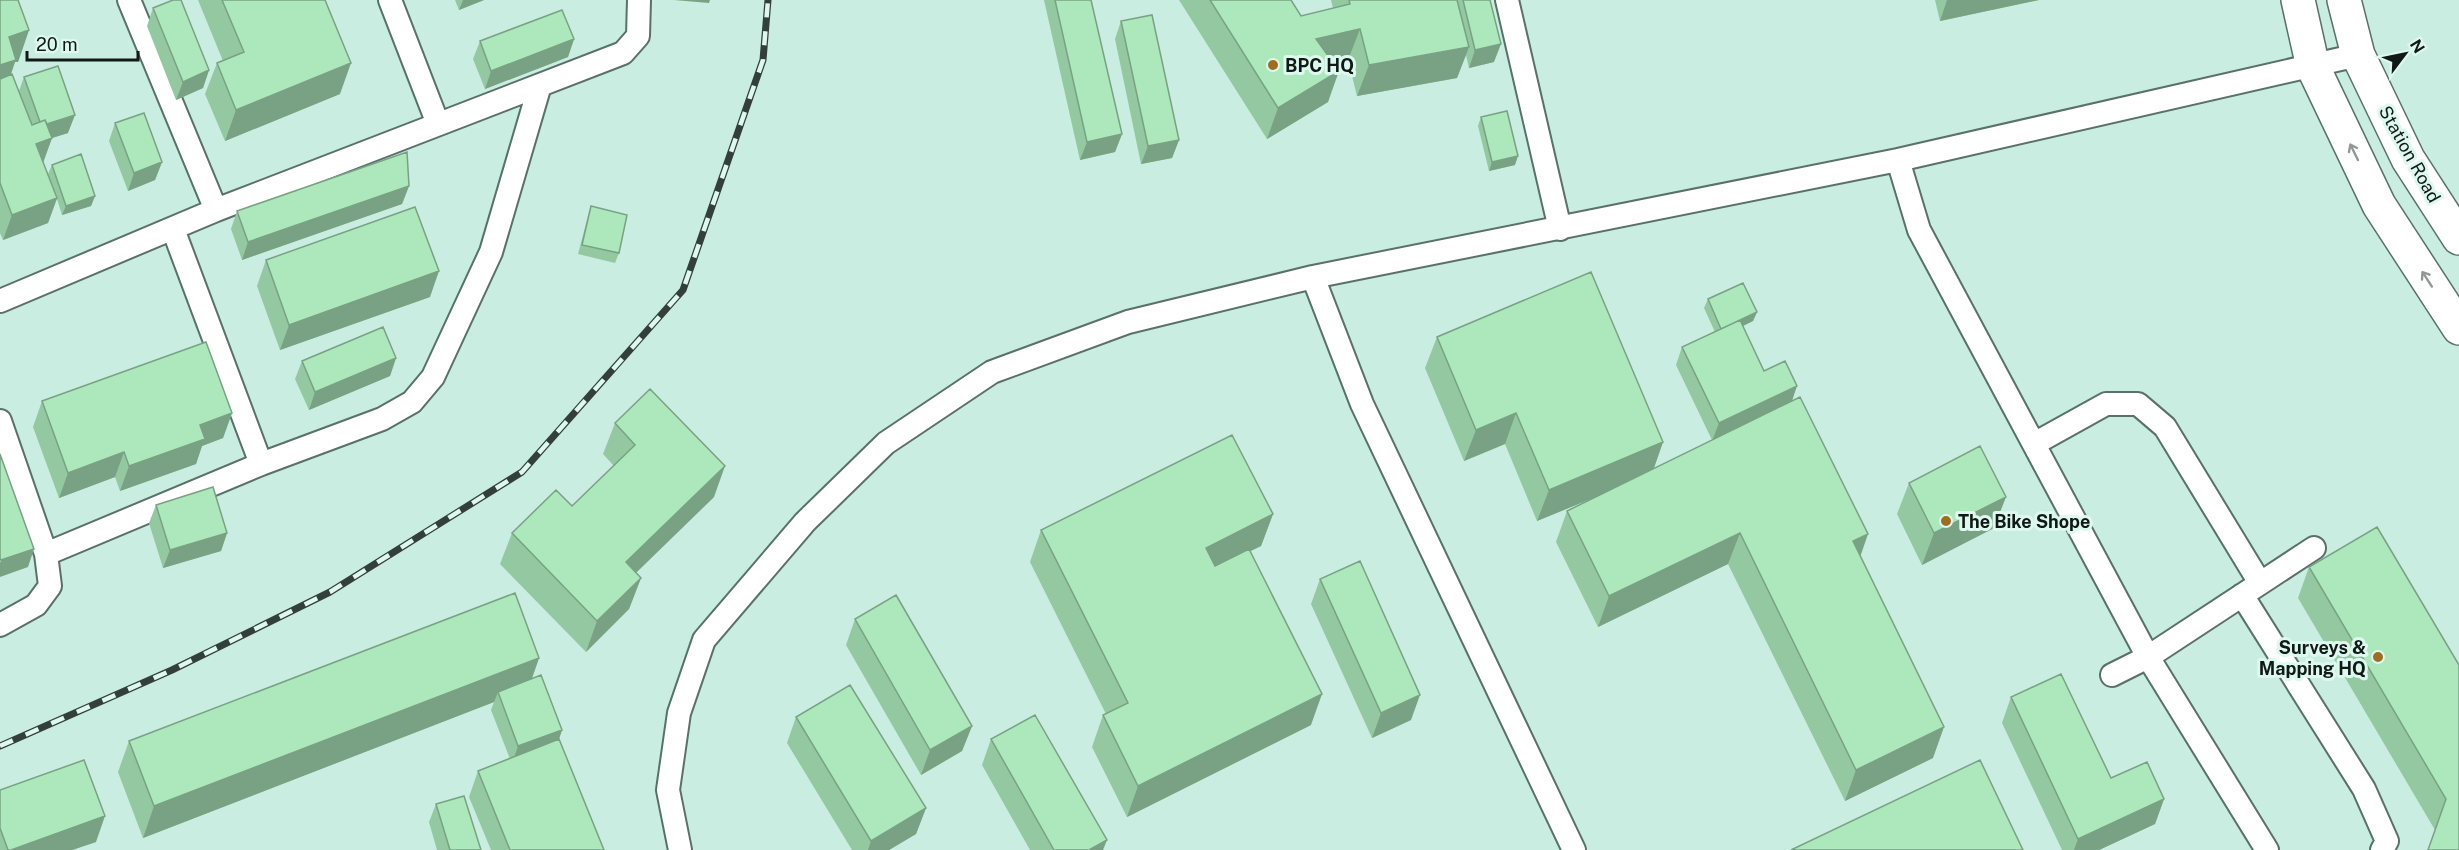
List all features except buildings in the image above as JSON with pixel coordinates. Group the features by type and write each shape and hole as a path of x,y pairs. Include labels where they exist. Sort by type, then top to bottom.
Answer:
{"street":[{"path":"2298,0 2313,67 2379,205 2459,328"},
{"name":"Station Road","path":"2344,0 2358,55 2408,159 2459,238"}],"lane":[{"path":"129,0 216,210"},
{"path":"390,0 438,124"},
{"path":"0,302 216,210 623,53 638,36 639,0"},
{"path":"1507,0 1560,229"},
{"path":"680,850 668,790 679,713 704,640 805,522 886,443 992,372 1128,322 1313,278 1898,160 2358,55"},
{"path":"46,554 261,464 382,419 412,402 432,377 491,252 540,85"},
{"path":"1898,160 1919,230 2148,657 2267,850"},
{"path":"173,228 261,464"},
{"path":"1313,278 1362,404 1574,850"},
{"path":"2034,444 2106,404 2138,404 2164,427 2251,589 2364,789 2387,841 2382,850"},
{"path":"0,421 46,554 50,586 36,605 0,625"},
{"path":"2112,675 2148,657 2314,548"}],"shaded area":[{"path":"0,0 2459,0 2459,850 0,850"}],"railway":[{"path":"0,746 172,670 330,592 522,472 683,290 763,60 768,0"}],"place":[{"name":"BPC HQ","path":"1273,65"},
{"name":"The Bike Shope","path":"1946,521"},
{"name":"Surveys & Mapping HQ","path":"2378,657"}]}
